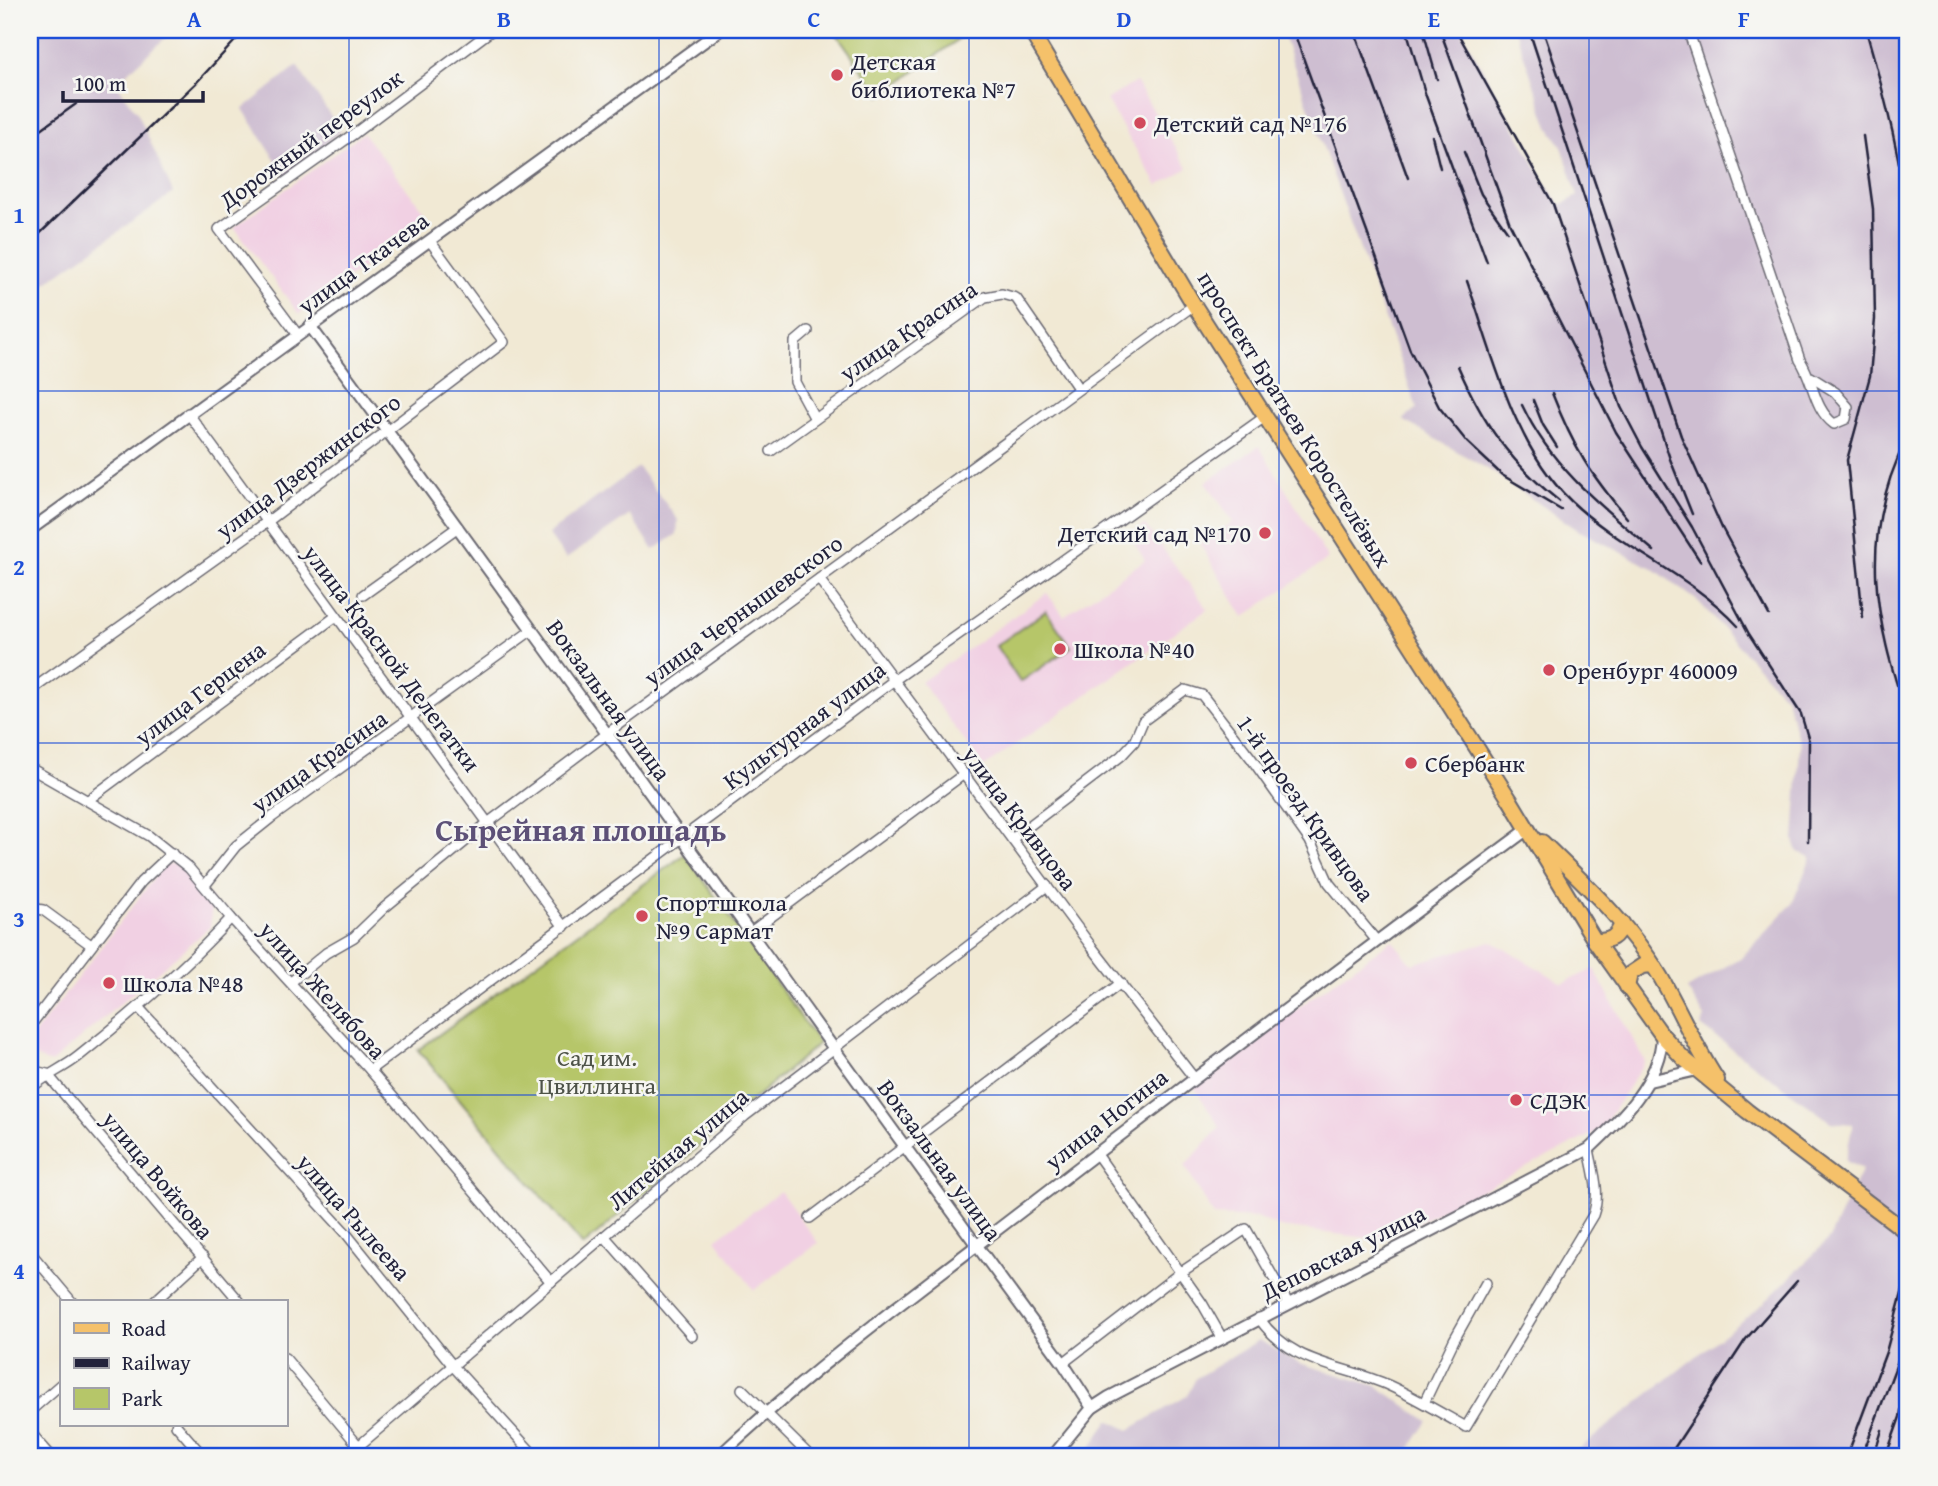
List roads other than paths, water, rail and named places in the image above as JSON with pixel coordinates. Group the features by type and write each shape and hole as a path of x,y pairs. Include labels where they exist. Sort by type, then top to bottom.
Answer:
{"main road":[{"name":"проспект Братьев Коростелёвых","path":"1030,30 1194,305 1528,829 1595,941 1662,1035 1697,1070 1908,1233"},
{"name":"проспект Братьев Коростелёвых","path":"1528,829 1622,923 1653,965 1696,1049 1723,1090"},
{"path":"1595,941 1608,941 1619,935 1622,923"},
{"path":"1627,987 1630,974 1642,966 1653,965"}],"street":[{"name":"Дорожный переулок","path":"298,335 219,229 492,30"},
{"name":"улица Ткачева","path":"30,530 720,30"},
{"path":"1688,30 1800,360 1811,377 1823,415 1834,424 1846,419 1848,407 1835,392 1811,377"},
{"name":"улица Дзержинского","path":"30,691 267,522 504,342 430,240"},
{"name":"улица Красина","path":"771,451 985,297 1002,294 1016,298 1078,388"},
{"name":"улица Чернышевского","path":"290,982 326,953 354,937 384,908 489,822 1194,305"},
{"name":"Вокзальная улица","path":"310,326 752,932 831,1048 1063,1363 1092,1408"},
{"path":"808,331 795,342 795,382 815,419"},
{"name":"улица Красной Делегатки","path":"188,413 564,926"},
{"name":"Культурная улица","path":"370,1070 683,840 893,681 1266,416"},
{"path":"363,595 458,527"},
{"name":"улица Кривцова","path":"819,579 1047,886 1194,1078"},
{"name":"улица Герцена","path":"88,800 335,617"},
{"name":"улица Красина","path":"206,884 236,846 271,818 532,630"},
{"name":"1-й проезд Кривцова","path":"1012,839 1121,756 1134,743 1143,721 1185,690 1202,695 1251,758 1310,841 1329,883 1376,940"},
{"name":"улица Желябова","path":"30,768 88,800 172,853 206,884 231,918 370,1070 551,1282"},
{"path":"752,932 964,774"},
{"name":"улица Ногина","path":"719,1456 765,1413 976,1246 1376,940 1528,829"},
{"path":"30,1026 141,882 172,853"},
{"name":"Литейная улица","path":"347,1456 606,1238 620,1220 831,1048 1047,886"},
{"path":"30,908 43,910 91,945"},
{"path":"30,1089 47,1074 64,1068 139,1009 194,959 231,918"},
{"path":"810,1218 1121,983"},
{"name":"улица Рылеева","path":"139,1009 345,1232 453,1366 535,1456"},
{"name":"Деповская улица","path":"1053,1456 1092,1408 1259,1318 1588,1149 1608,1132 1649,1081 1659,1061 1662,1035"},
{"path":"30,1070 47,1074"},
{"path":"1649,1081 1697,1070"},
{"name":"улица Войкова","path":"47,1074 238,1300"},
{"path":"1259,1318 1284,1346 1347,1373 1388,1385 1466,1427 1593,1215 1597,1203 1596,1184 1588,1149"},
{"path":"1096,1153 1222,1338"},
{"path":"1063,1363 1180,1273 1247,1229 1288,1303"},
{"path":"606,1238 692,1336"},
{"path":"30,1252 70,1300"},
{"path":"156,1300 203,1257"},
{"path":"1424,1403 1454,1340 1486,1283"},
{"path":"287,1359 367,1456"},
{"path":"30,1410 60,1385"},
{"path":"743,1389 810,1456"},
{"path":"177,1426 203,1456"},
{"path":"30,1432 51,1456"}],"railway":[{"path":"30,243 197,82 245,30"},
{"path":"1293,30 1410,350 1439,407 1467,442 1502,475 1561,510"},
{"path":"1354,30 1408,178"},
{"path":"1423,30 1437,79"},
{"path":"1440,30 1510,224 1616,432 1700,561"},
{"path":"1456,30 1553,204 1621,407 1642,447 1692,527 1749,634 1801,714 1809,741 1808,841"},
{"path":"1529,30 1670,459 1692,514"},
{"path":"1543,30 1681,436 1722,528 1769,615"},
{"path":"1866,30 1891,123 1908,219"},
{"path":"1408,35 1426,96 1487,262"},
{"path":"30,137 76,104"},
{"path":"1432,136 1440,168"},
{"path":"1863,136 1873,209 1875,319 1870,376 1847,460 1863,618"},
{"path":"1464,152 1481,194 1507,231"},
{"path":"1467,281 1507,398 1519,426 1551,479 1591,518 1699,591 1738,626"},
{"path":"1458,366 1477,406 1499,440 1526,471 1559,501"},
{"path":"1552,393 1583,459 1627,518"},
{"path":"1533,400 1543,425 1557,447"},
{"path":"1522,405 1548,448 1579,485 1654,551"},
{"path":"1908,436 1892,473 1882,508 1876,577 1886,646 1908,719"},
{"path":"1847,1456 1886,1352 1908,1271"},
{"path":"1669,1456 1746,1339 1797,1281"},
{"path":"1862,1456 1908,1334"},
{"path":"1886,1456 1900,1417 1908,1368"},
{"path":"1874,1456 1882,1430"}],"place":[{"name":"Детская библиотека №7","path":"837,75"},
{"name":"Детский сад №176","path":"1140,123"},
{"name":"Детский сад №170","path":"1265,533"},
{"name":"Школа №40","path":"1060,649"},
{"name":"Оренбург 460009","path":"1549,670"},
{"name":"Сбербанк","path":"1411,763"},
{"name":"Спортшкола №9 Сармат","path":"642,916"},
{"name":"Школа №48","path":"109,983"},
{"name":"СДЭК","path":"1516,1100"}],"district":[{"name":"Сырейная площадь","path":"581,829"}],"park label":[{"name":"Сад им. Цвиллинга","path":"597,1071"}]}
